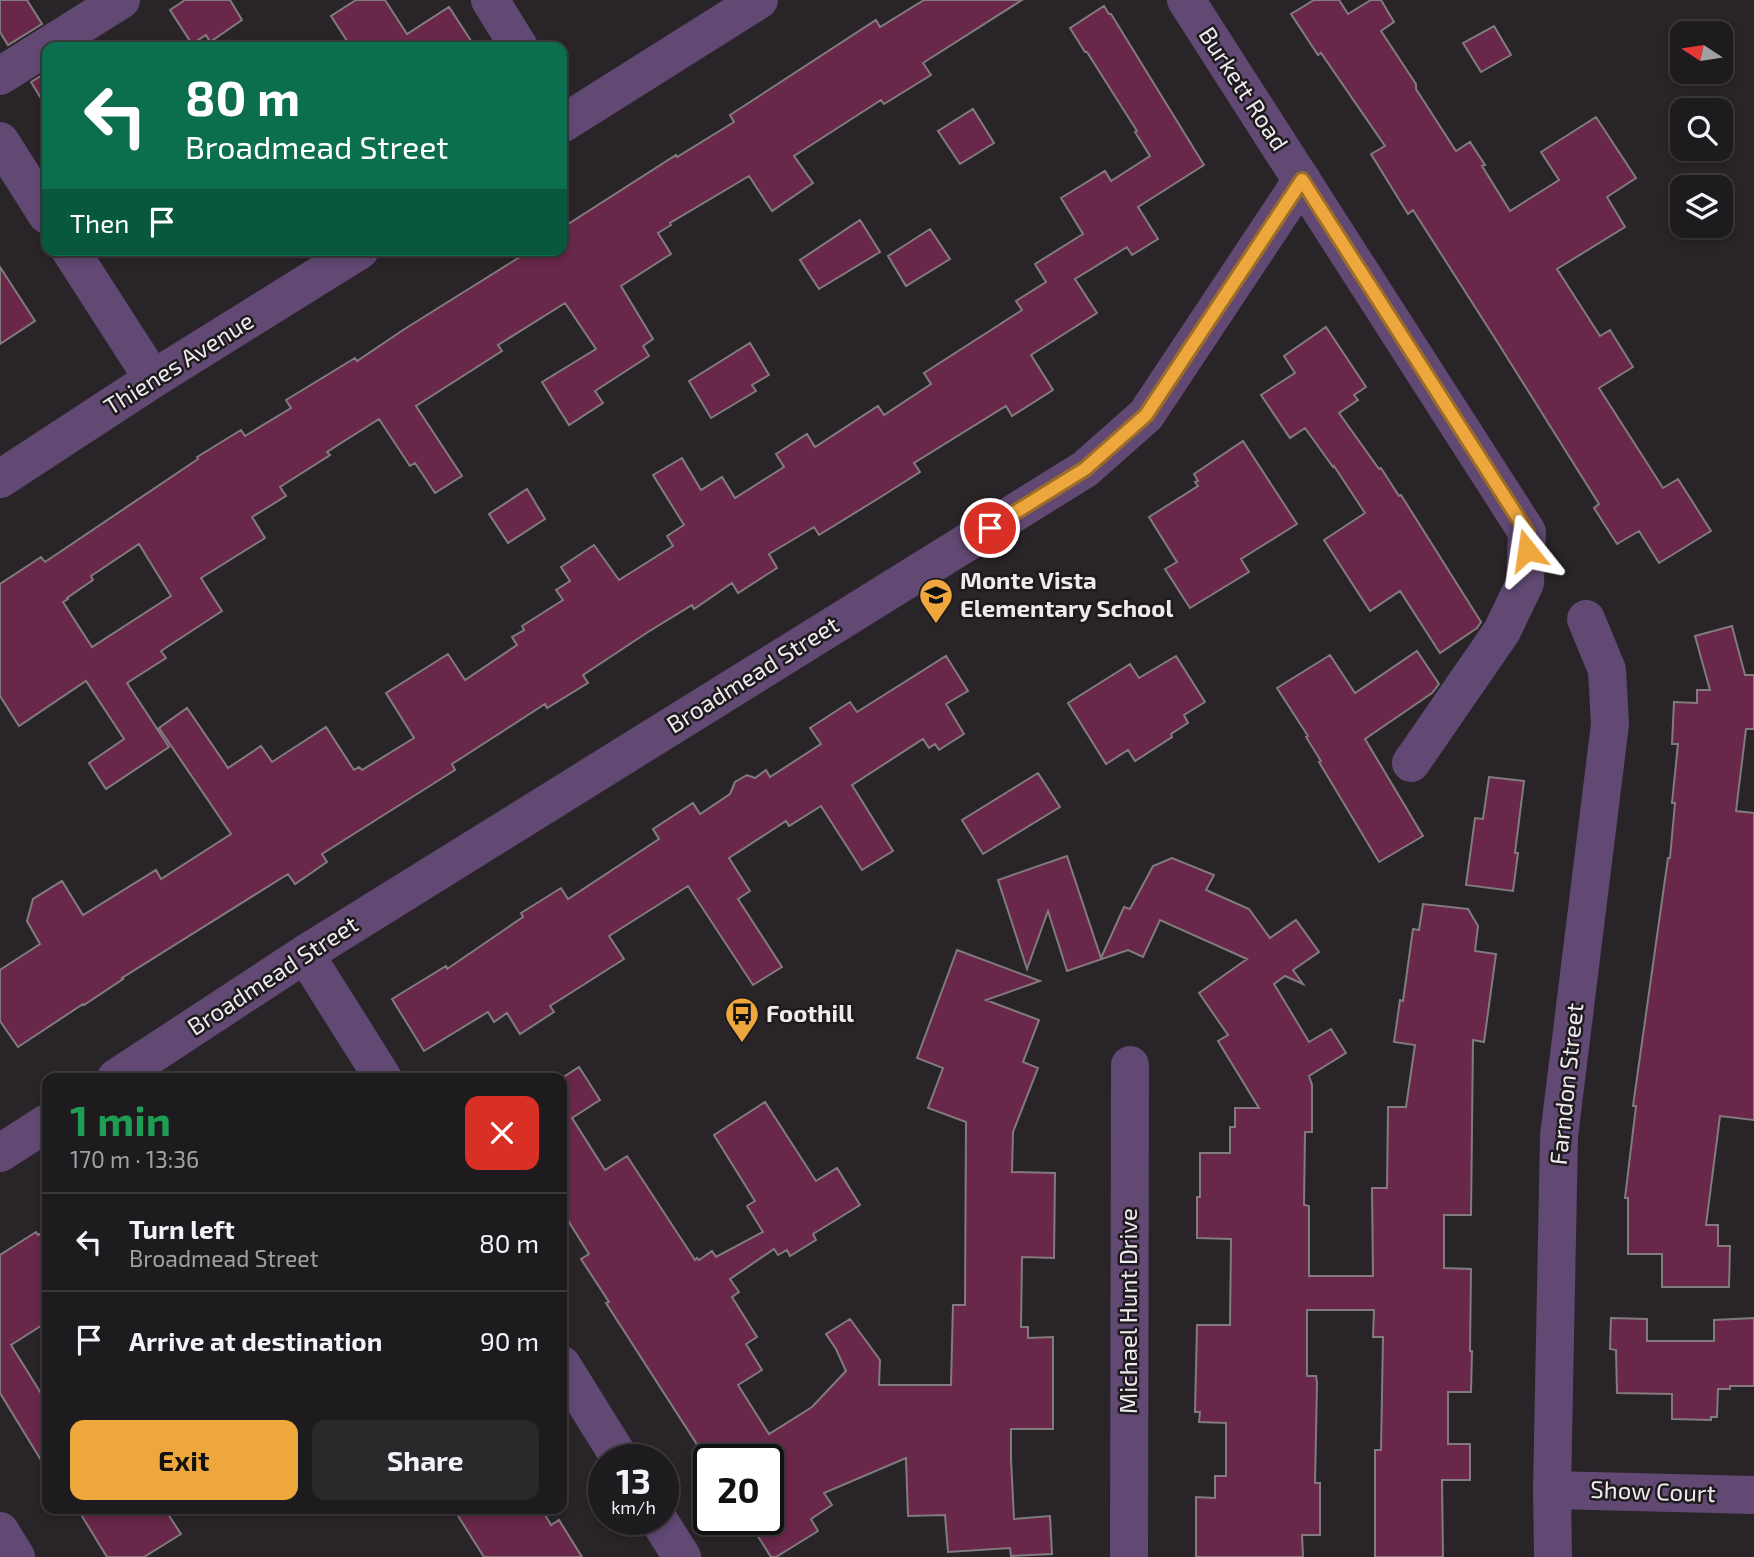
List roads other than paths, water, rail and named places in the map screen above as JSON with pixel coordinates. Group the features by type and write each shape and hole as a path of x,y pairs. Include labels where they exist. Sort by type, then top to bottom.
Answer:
{"street":[{"path":"54,42 121,0"},
{"path":"489,0 516,42"},
{"path":"567,121 759,0"},
{"name":"Burkett Road","path":"1186,0 1527,532 1525,583 1508,619 1468,684 1411,763"},
{"path":"0,76 42,50"},
{"path":"0,141 42,207"},
{"name":"Broadmead Street","path":"124,1073 305,954 1085,469 1146,415 1302,180"},
{"path":"74,256 153,379"},
{"name":"Thienes Avenue","path":"0,479 153,379 350,256"},
{"name":"Farndon Street","path":"1553,1557 1559,1136 1611,724 1608,670 1586,619"},
{"path":"305,954 380,1073"},
{"name":"Michael Hunt Drive","path":"1129,1557 1130,1065"},
{"path":"0,1153 42,1126"},
{"path":"567,1373 611,1444"},
{"name":"Show Court","path":"1552,1490 1754,1495"},
{"path":"0,1531 16,1557"},
{"path":"668,1535 681,1557"}],"place":[{"name":"Monte Vista Elementary School","path":"936,625"},
{"name":"Foothill","path":"742,1044"}]}
